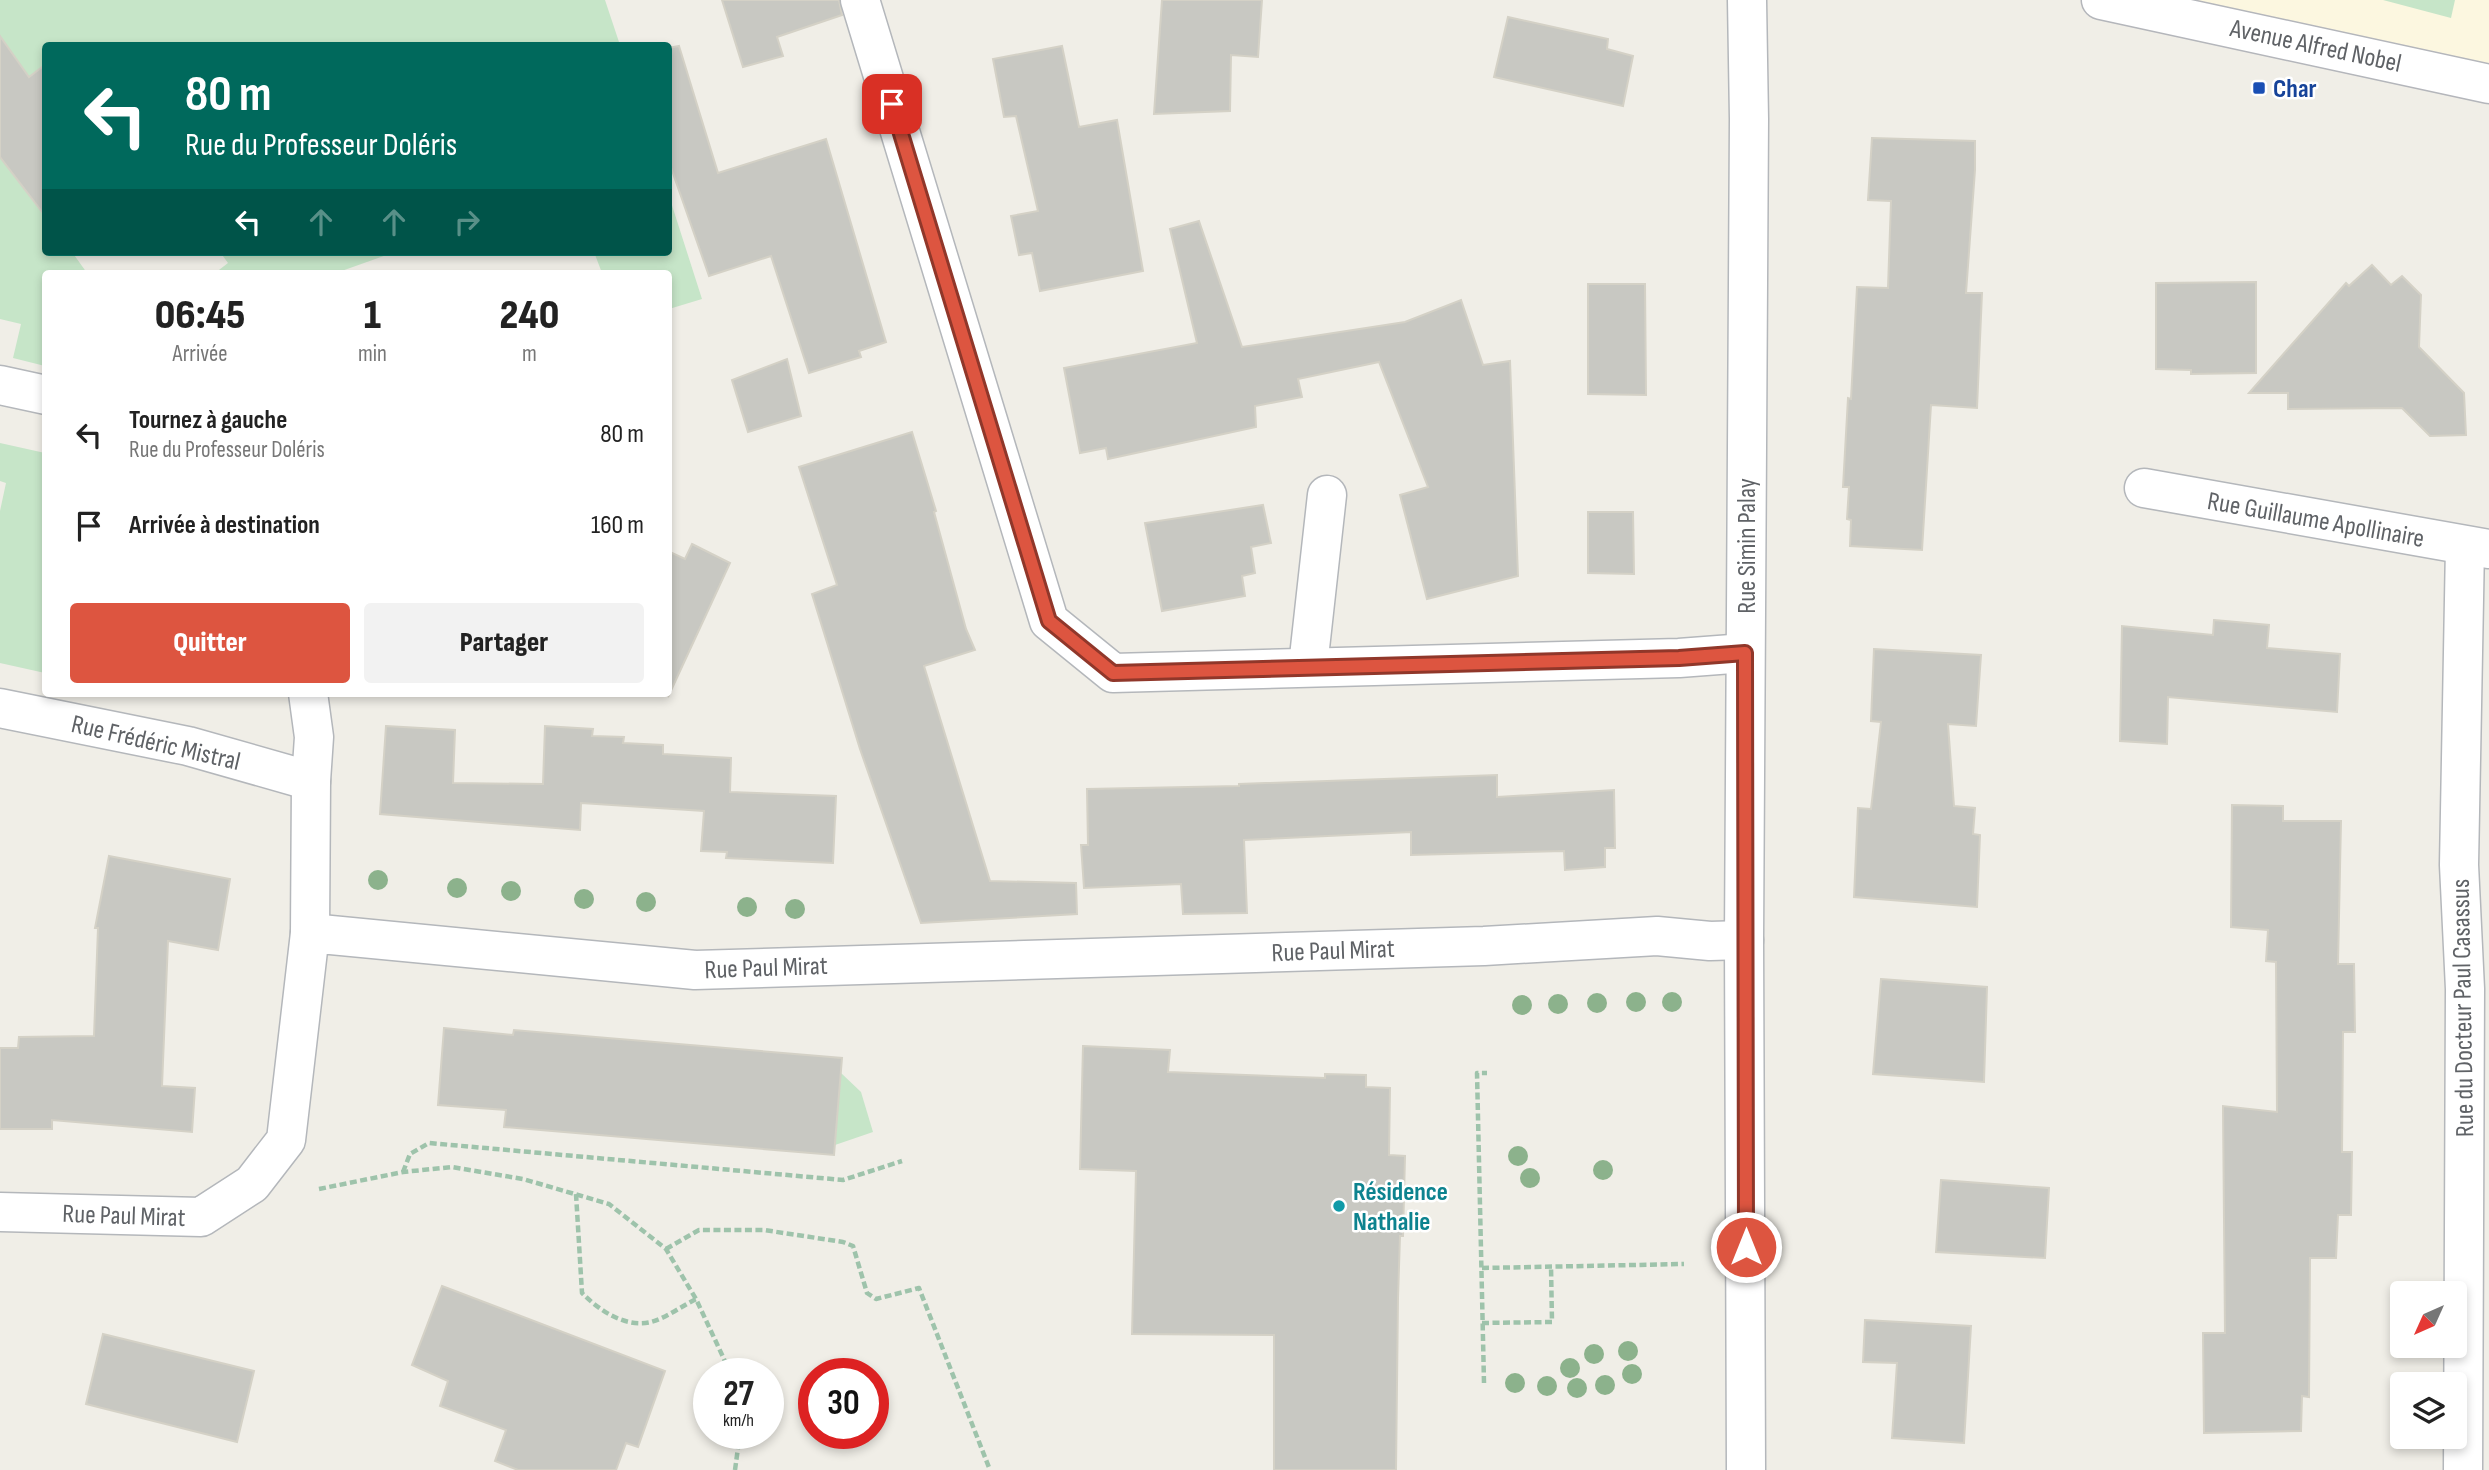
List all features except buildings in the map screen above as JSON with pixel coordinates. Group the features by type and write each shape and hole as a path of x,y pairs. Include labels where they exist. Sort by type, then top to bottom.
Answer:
{"street":[{"path":"860,0 1049,621 1113,673 1679,658 1745,653"},
{"name":"Rue Simin Palay","path":"1746,1470 1744,940 1749,119 1747,0"},
{"name":"Avenue Alfred Nobel","path":"2101,0 2489,84"},
{"path":"0,385 42,394"},
{"name":"Rue Guillaume Apollinaire","path":"2144,488 2477,547"},
{"path":"1308,666 1327,495"},
{"name":"Rue du Docteur Paul Casassus","path":"2463,1470 2477,989 2459,865 2477,547"},
{"path":"309,697 314,737 311,781 310,933"},
{"name":"Rue Frédéric Mistral","path":"0,708 188,746 311,781"},
{"name":"Rue Paul Mirat","path":"2,1221 201,1217 252,1184 286,1140 310,933 695,970 1470,946 1657,936 1710,941 1744,940"}],"path":[{"path":"1484,1383 1477,1073 1487,1073"},
{"path":"403,1172 410,1154 429,1143 843,1180 902,1161"},
{"path":"319,1189 403,1172 452,1167 523,1179 608,1204 666,1249 696,1299 724,1358"},
{"path":"576,1194 582,1293 599,1310 626,1321 650,1322 696,1299"},
{"path":"666,1249 699,1230 764,1230 843,1242 853,1246 867,1293 876,1299 919,1288 990,1470"},
{"path":"1482,1268 1684,1264"},
{"path":"1482,1323 1552,1322 1551,1266"},
{"path":"735,1470 738,1449"}],"shaded area":[{"path":"2100,0 2489,0 2489,84"}],"green space":[{"path":"0,0 605,0 619,42 42,42 42,66 29,77 0,85"},
{"path":"2383,0 2455,0 2451,18"},
{"path":"0,157 42,213 42,256 75,256 85,270 42,270 42,365 13,358 21,324 0,319"},
{"path":"672,205 702,299 672,308 672,270 601,270 596,256 672,256"},
{"path":"223,256 384,256 344,270 219,270 228,263"},
{"path":"0,443 42,452 42,672 0,663 0,511 6,483 0,481"},
{"path":"841,1073 861,1092 873,1132 835,1145"}],"place":[{"name":"Char","path":"2259,88"},
{"name":"Résidence Nathalie","path":"1339,1206"}],"route":[{"path":"892,104 1049,621 1113,673 1335,665 1679,658 1745,653 1746,1247"}]}
